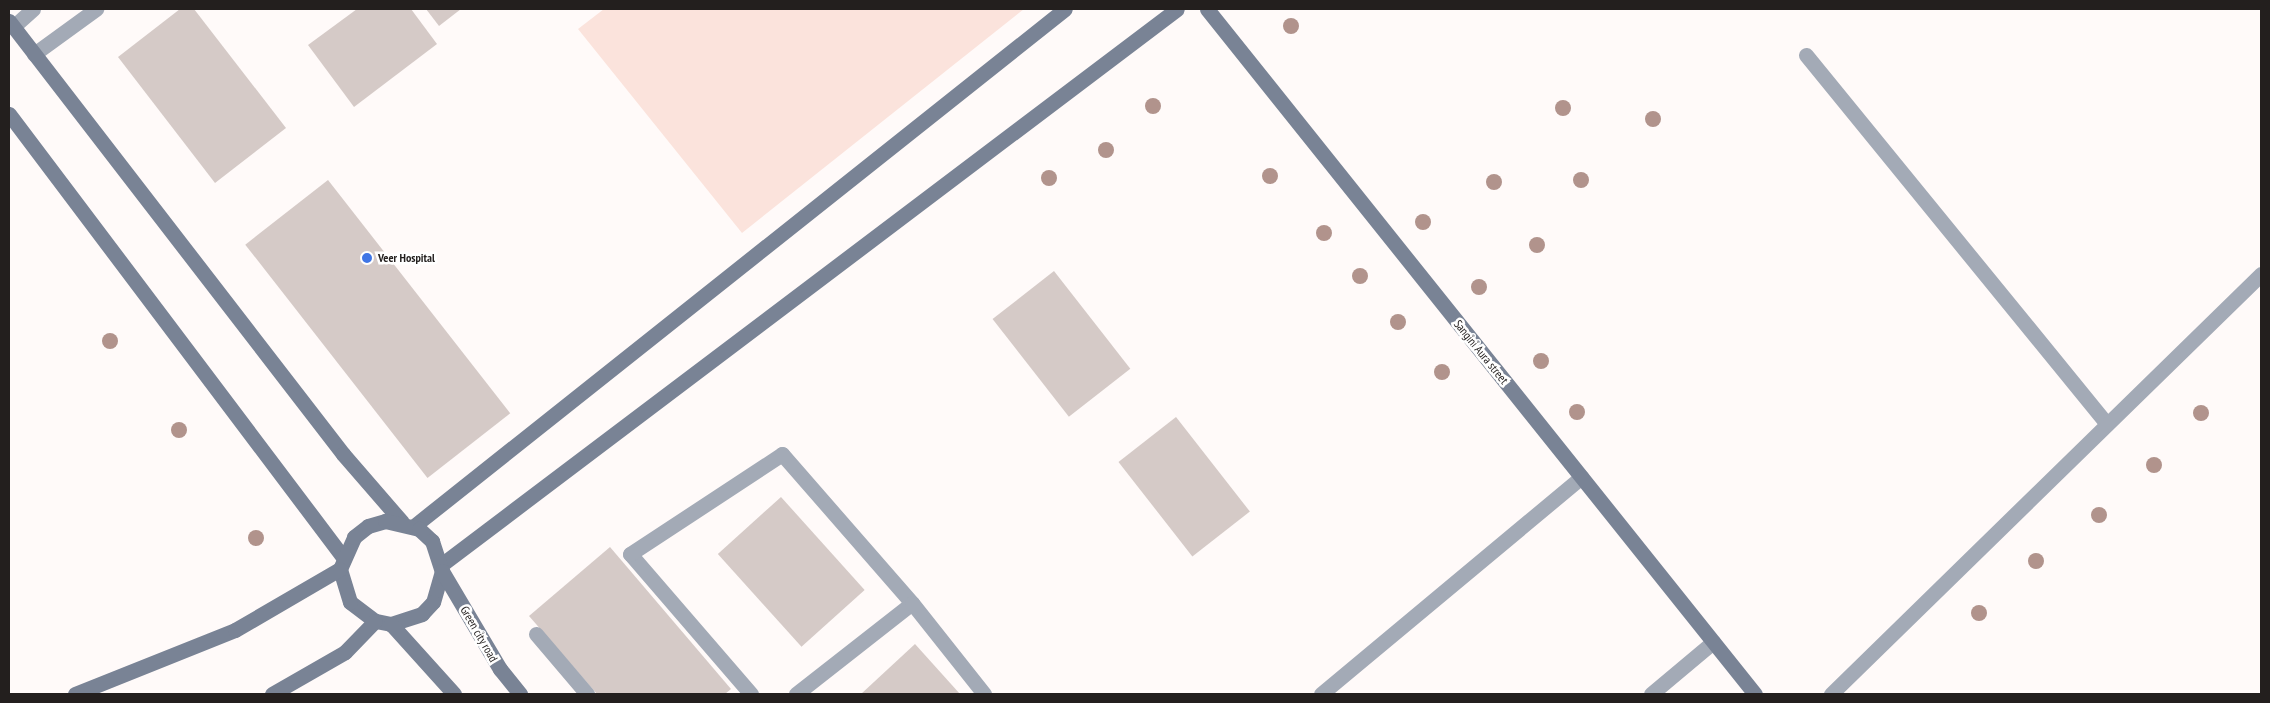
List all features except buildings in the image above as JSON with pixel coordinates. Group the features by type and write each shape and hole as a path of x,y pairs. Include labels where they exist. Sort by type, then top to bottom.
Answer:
{"street":[{"path":"9,114 341,563 350,602 375,621 392,624 422,614 433,602 442,568 432,541 408,524 343,454 11,24 33,9"},
{"path":"34,54 96,9"},
{"path":"75,694 235,630 341,563 354,537 368,526 408,524 1065,9"},
{"path":"442,568 1177,9"},
{"name":"Sangini Aura street","path":"1207,9 1755,694"},
{"path":"1806,55 2107,424"},
{"path":"1830,694 2261,274"},
{"path":"751,694 630,554 782,454 912,603 984,694"},
{"path":"1321,694 1581,477"},
{"name":"Green city road","path":"442,568 500,669 520,694"},
{"path":"796,694 912,603"},
{"path":"272,694 345,652 375,621"},
{"path":"392,624 454,694"},
{"path":"536,634 587,694"},
{"path":"1651,694 1713,642"}],"shaded area":[{"path":"604,9 1024,9 742,233 578,29"}],"place":[{"name":"Veer Hospital","path":"367,258"}]}
